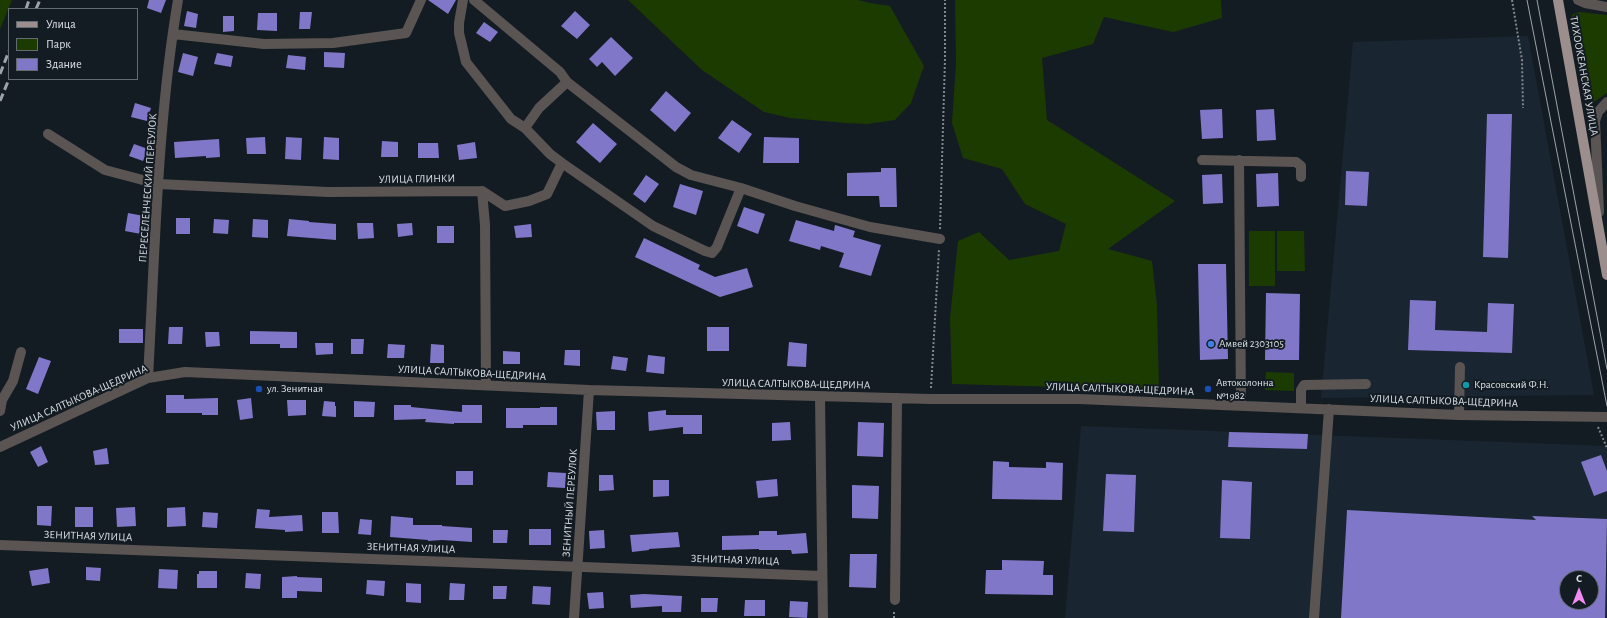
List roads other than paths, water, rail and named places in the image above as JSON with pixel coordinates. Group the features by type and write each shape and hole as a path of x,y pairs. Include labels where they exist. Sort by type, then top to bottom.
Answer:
{"main road":[{"name":"ТИХООКЕАНСКАЯ УЛИЦА","path":"1558,0 1607,275"}],"street":[{"name":"ПЕРЕСЕЛЕНЧЕСКИЙ ПЕРЕУЛОК","path":"148,378 158,184 173,34 178,0"},
{"path":"173,34 264,44 334,43 406,33 421,0"},
{"path":"463,0 459,23 459,33 466,62 510,119 525,128 550,154 562,163 653,226 705,251 712,252 717,247 741,188"},
{"path":"474,0 560,72 567,82 676,167 691,176 741,188 795,206 870,227 940,239"},
{"path":"1578,0 1585,3 1607,7"},
{"path":"525,128 539,108 567,82"},
{"path":"1600,236 1595,122 1598,112 1607,102"},
{"name":"УЛИЦА ГЛИНКИ","path":"48,134 105,170 158,184 328,192 482,191"},
{"path":"1202,160 1296,162 1300,166 1301,177"},
{"path":"1239,160 1241,405"},
{"path":"482,191 505,206 529,201 548,194 562,163"},
{"path":"482,191 485,225 486,385"},
{"path":"0,411 2,400 13,381 21,352"},
{"path":"1459,415 1460,367"},
{"name":"УЛИЦА САЛТЫКОВА-ЩЕДРИНА","path":"1,443 148,378 185,372 590,390 820,397 1079,399 1329,408 1459,415 1607,417"},
{"path":"1301,408 1301,390 1304,385 1366,384"},
{"name":"ЗЕНИТНЫЙ ПЕРЕУЛОК","path":"574,618 590,390"},
{"path":"820,397 823,618"},
{"path":"895,600 897,398"},
{"path":"1314,618 1329,408"},
{"name":"ЗЕНИТНАЯ УЛИЦА","path":"0,545 822,576"}],"tram line":[{"path":"1527,0 1607,406"},
{"path":"1537,0 1607,369"}],"railway":[{"path":"26,8 29,0"},
{"path":"36,8 40,0"},
{"path":"0,74 8,54"},
{"path":"0,101 9,80"}],"place":[{"name":"Амвей 2303105","path":"1211,344"},
{"name":"Красовский Ф.Н.","path":"1466,385"},
{"name":"ул. Зенитная","path":"259,389"},
{"name":"Автоколонна №1982","path":"1208,389"}]}
